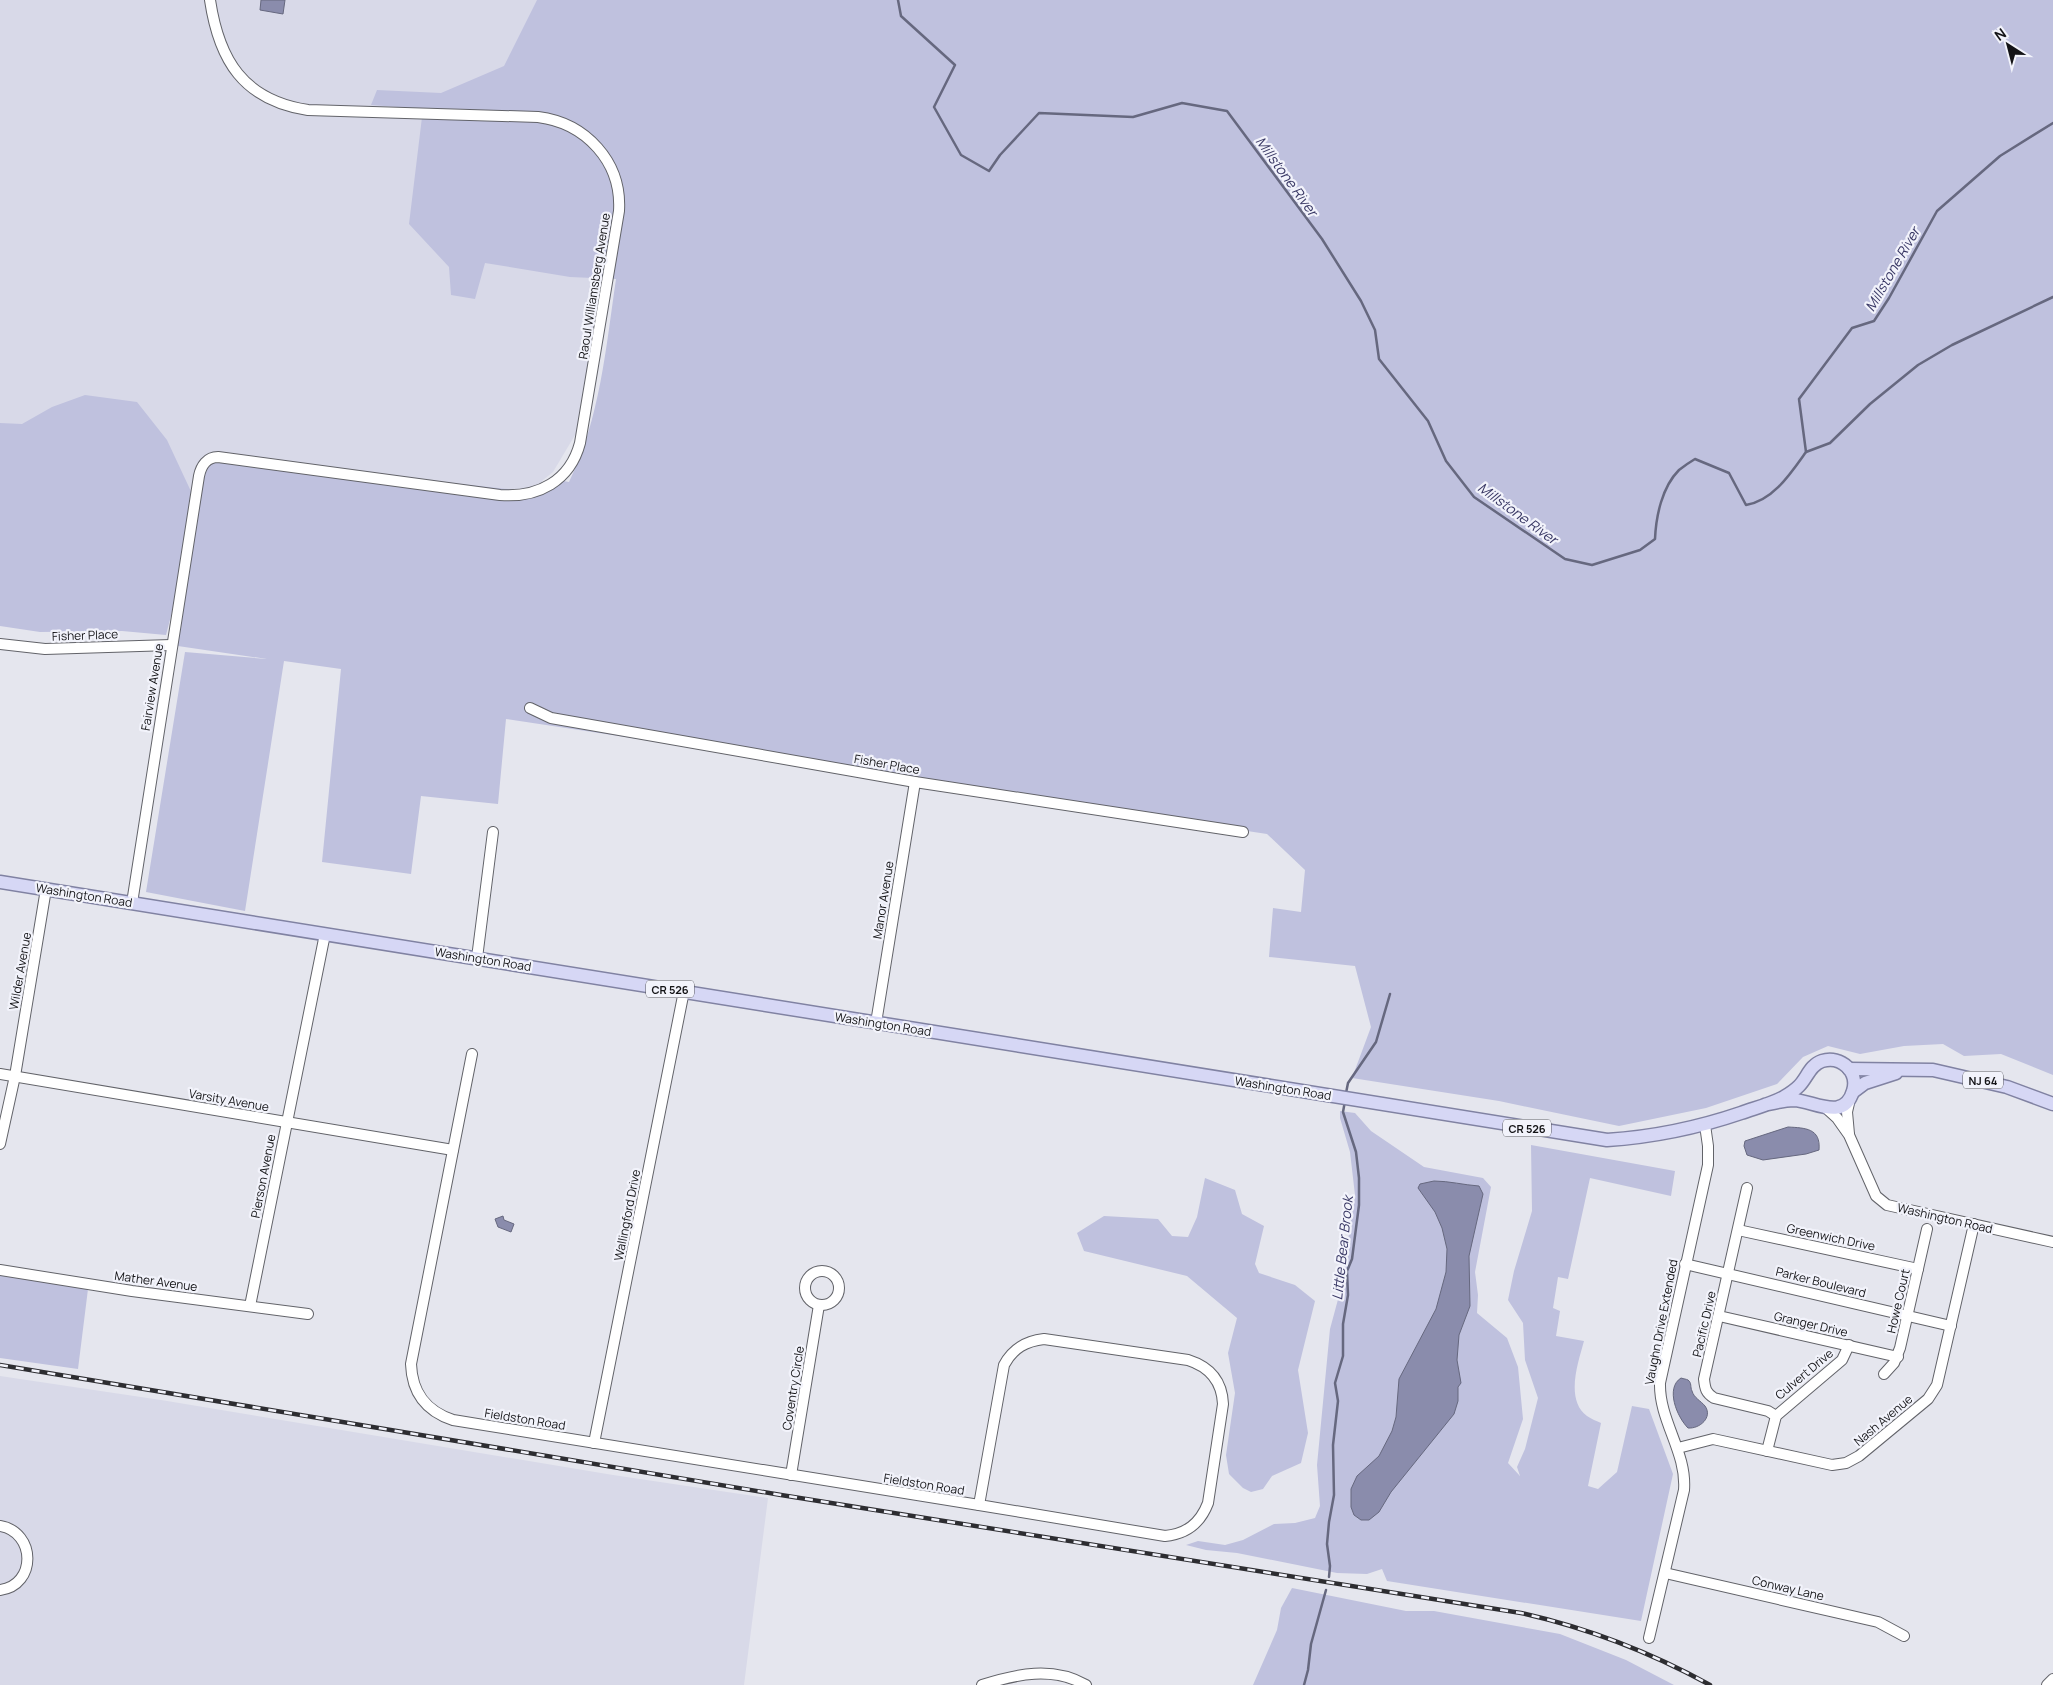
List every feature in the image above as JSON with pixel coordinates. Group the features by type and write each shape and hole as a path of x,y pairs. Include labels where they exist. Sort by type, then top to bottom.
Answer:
{"main road":[{"name":"Washington Road","path":"0,882 1345,1097 1572,1136 1607,1140 1644,1138 1705,1125 1764,1105 1798,1088 1815,1065 1822,1061 1837,1061 1849,1069"},
{"name":"NJ 64","path":"1849,1069 1933,1070 2007,1087 2053,1104"},
{"path":"1806,1078 1808,1094 1812,1101 1822,1107 1839,1107 1851,1095 1854,1077 1849,1069"},
{"name":"NJ 64","path":"1851,1095 1874,1080 1910,1070"},
{"name":"Washington Road","path":"1764,1105 1792,1100 1822,1107"}],"street":[{"name":"Raoul Williamsberg Avenue","path":"199,476 203,465 214,457 500,496 531,494 552,484 569,468 580,443 619,203 616,180 603,154 581,132 561,122 538,117 317,110 290,107 272,100 250,86 228,62 216,34 210,0"},
{"name":"Fairview Avenue","path":"132,903 199,476"},
{"name":"Fisher Place","path":"0,644 45,649 172,646"},
{"name":"Fisher Place","path":"530,708 552,718 915,782 1243,832"},
{"name":"Manor Avenue","path":"876,1023 915,782"},
{"path":"477,958 493,832"},
{"name":"Wilder Avenue","path":"0,1144 14,1076 46,889"},
{"name":"Pierson Avenue","path":"250,1306 325,934"},
{"name":"Wallingford Drive","path":"594,1443 684,991"},
{"name":"Fieldston Road","path":"472,1054 412,1364 413,1380 418,1394 432,1411 453,1420 979,1506 1165,1536 1184,1532 1198,1522 1208,1503 1223,1404 1220,1384 1207,1368 1188,1360 1044,1339 1024,1343 1008,1357 1002,1374 979,1506"},
{"name":"Varsity Avenue","path":"0,1074 453,1150"},
{"name":"Washington Road","path":"1849,1135 1847,1112 1851,1095"},
{"name":"Washington Road","path":"1822,1107 1837,1118 1849,1135 1876,1196 1887,1205 2053,1242"},
{"name":"Vaughn Drive Extended","path":"1649,1638 1684,1490 1685,1476 1678,1448 1662,1406 1660,1383 1708,1165 1705,1125"},
{"name":"Pacific Drive","path":"1747,1188 1704,1380 1705,1389 1714,1398 1768,1411 1776,1416"},
{"name":"Nash Avenue","path":"1678,1448 1713,1439 1832,1465 1846,1463 1860,1456 1928,1399 1937,1385 1974,1224"},
{"name":"Howe Court","path":"1884,1374 1898,1357 1927,1229"},
{"name":"Greenwich Drive","path":"1738,1230 1918,1269"},
{"name":"Parker Boulevard","path":"1685,1264 1952,1326"},
{"name":"Mather Avenue","path":"0,1270 132,1291 308,1314"},
{"name":"Coventry Circle","path":"792,1475 819,1305"},
{"name":"Granger Drive","path":"1719,1316 1898,1357"},
{"name":"Culvert Drive","path":"1767,1451 1776,1416 1842,1360 1849,1345"},
{"path":"0,1526 12,1530 20,1537 26,1546 28,1556 23,1576 15,1584 0,1590"},
{"name":"Conway Lane","path":"1665,1573 1878,1622 1904,1636"},
{"path":"982,1685 1016,1675 1042,1673 1066,1677 1086,1685"},
{"path":"2047,1685 2053,1679"}],"shaded area":[{"path":"0,0 703,0 621,156 578,430 553,472 543,480 536,492 275,464 194,500 0,546"},
{"path":"261,0 285,0 283,14 260,10"},
{"path":"537,0 2053,0 2053,1075 2001,1054 1964,1056 1943,1044 1904,1046 1860,1054 1828,1046 1803,1057 1777,1084 1706,1108 1619,1126 1499,1101 1352,1078 1371,1027 1355,966 1269,957 1273,908 1301,912 1305,870 1267,834 506,719 498,804 421,796 411,874 322,862 341,669 284,661 245,911 146,892 185,652 267,659 171,645 182,573 166,635 122,631 40,632 0,626 0,423 22,424 52,407 85,395 137,402 167,440 195,500 208,460 275,464 536,492 558,480 569,482 580,458 595,408 605,357 616,279 570,277 485,263 475,299 451,295 449,267 409,224 423,109 371,105 377,90 441,93 504,66"},
{"path":"1340,1111 1355,1113 1371,1131 1424,1167 1483,1178 1491,1187 1475,1272 1478,1295 1477,1313 1507,1338 1518,1367 1523,1419 1508,1463 1520,1476 1517,1467 1525,1449 1538,1398 1525,1360 1523,1323 1508,1300 1514,1271 1532,1211 1531,1145 1675,1171 1671,1196 1590,1178 1568,1279 1558,1277 1553,1308 1560,1311 1556,1336 1584,1341 1575,1381 1576,1401 1580,1409 1587,1416 1601,1423 1588,1486 1598,1489 1617,1472 1632,1406 1649,1409 1673,1474 1641,1621 1387,1581 1382,1569 1367,1574 1337,1573 1186,1545 1198,1541 1225,1545 1243,1540 1274,1524 1295,1523 1315,1518 1320,1506 1317,1465 1330,1329 1340,1292 1355,1195 1350,1152 1340,1118"},
{"path":"1788,1127 1806,1129 1815,1133 1819,1143 1819,1150 1806,1154 1763,1160 1747,1155 1744,1146 1745,1141"},
{"path":"1205,1178 1235,1190 1242,1214 1264,1226 1255,1264 1259,1273 1295,1285 1315,1301 1298,1370 1308,1433 1301,1463 1272,1476 1263,1489 1251,1492 1243,1488 1229,1474 1226,1455 1235,1393 1228,1353 1237,1318 1187,1276 1084,1251 1077,1233 1104,1216 1158,1219 1172,1236 1188,1237 1197,1217"},
{"path":"1434,1181 1479,1186 1483,1194 1469,1256 1470,1306 1459,1335 1457,1360 1461,1383 1458,1387 1458,1401 1454,1414 1391,1492 1379,1512 1369,1520 1361,1520 1354,1515 1351,1507 1351,1489 1357,1476 1379,1456 1392,1431 1396,1417 1399,1379 1436,1309 1446,1272 1447,1249 1442,1228 1435,1212 1418,1188 1420,1184"},
{"path":"503,1216 504,1220 514,1224 511,1232 498,1227 495,1219"},
{"path":"0,1275 88,1289 78,1369 0,1358"},
{"path":"0,1376 161,1400 613,1475 768,1498 744,1685 0,1685"},
{"path":"1681,1378 1689,1381 1691,1390 1707,1410 1704,1422 1697,1427 1688,1428 1680,1417 1674,1403 1674,1388"},
{"path":"1292,1588 1406,1611 1434,1611 1560,1634 1626,1660 1674,1685 1253,1685 1277,1630 1281,1608"}],"waterway":[{"name":"Millstone River","path":"898,0 901,16 955,65 934,107 961,155 989,171 1000,155 1039,113 1133,117 1182,103 1227,111 1322,239 1361,301 1375,330 1379,359 1428,421 1446,461 1474,497 1565,559 1592,565 1640,550 1655,539 1664,493 1679,470 1695,459 1729,473 1746,505 1765,498 1773,492 1794,469 1806,452 1799,399 1852,328 1874,321 1889,298 1937,211 2000,156 2053,123"},
{"path":"1806,452 1830,443 1870,404 1918,365 1952,345 2053,297"},
{"name":"Little Bear Brook","path":"1346,1093 1348,1083 1376,1042 1390,994"},
{"name":"Little Bear Brook","path":"1329,1577 1330,1566 1327,1544 1334,1495 1333,1445 1338,1401 1335,1383 1343,1356 1343,1324 1348,1295 1347,1271 1352,1259 1359,1205 1359,1178 1356,1152 1343,1112 1345,1101"},
{"name":"Little Bear Brook","path":"1304,1685 1311,1644 1326,1590"}],"railway":[{"path":"0,1365 781,1495 1521,1613 1570,1626 1618,1642 1665,1662 1710,1685"}]}
